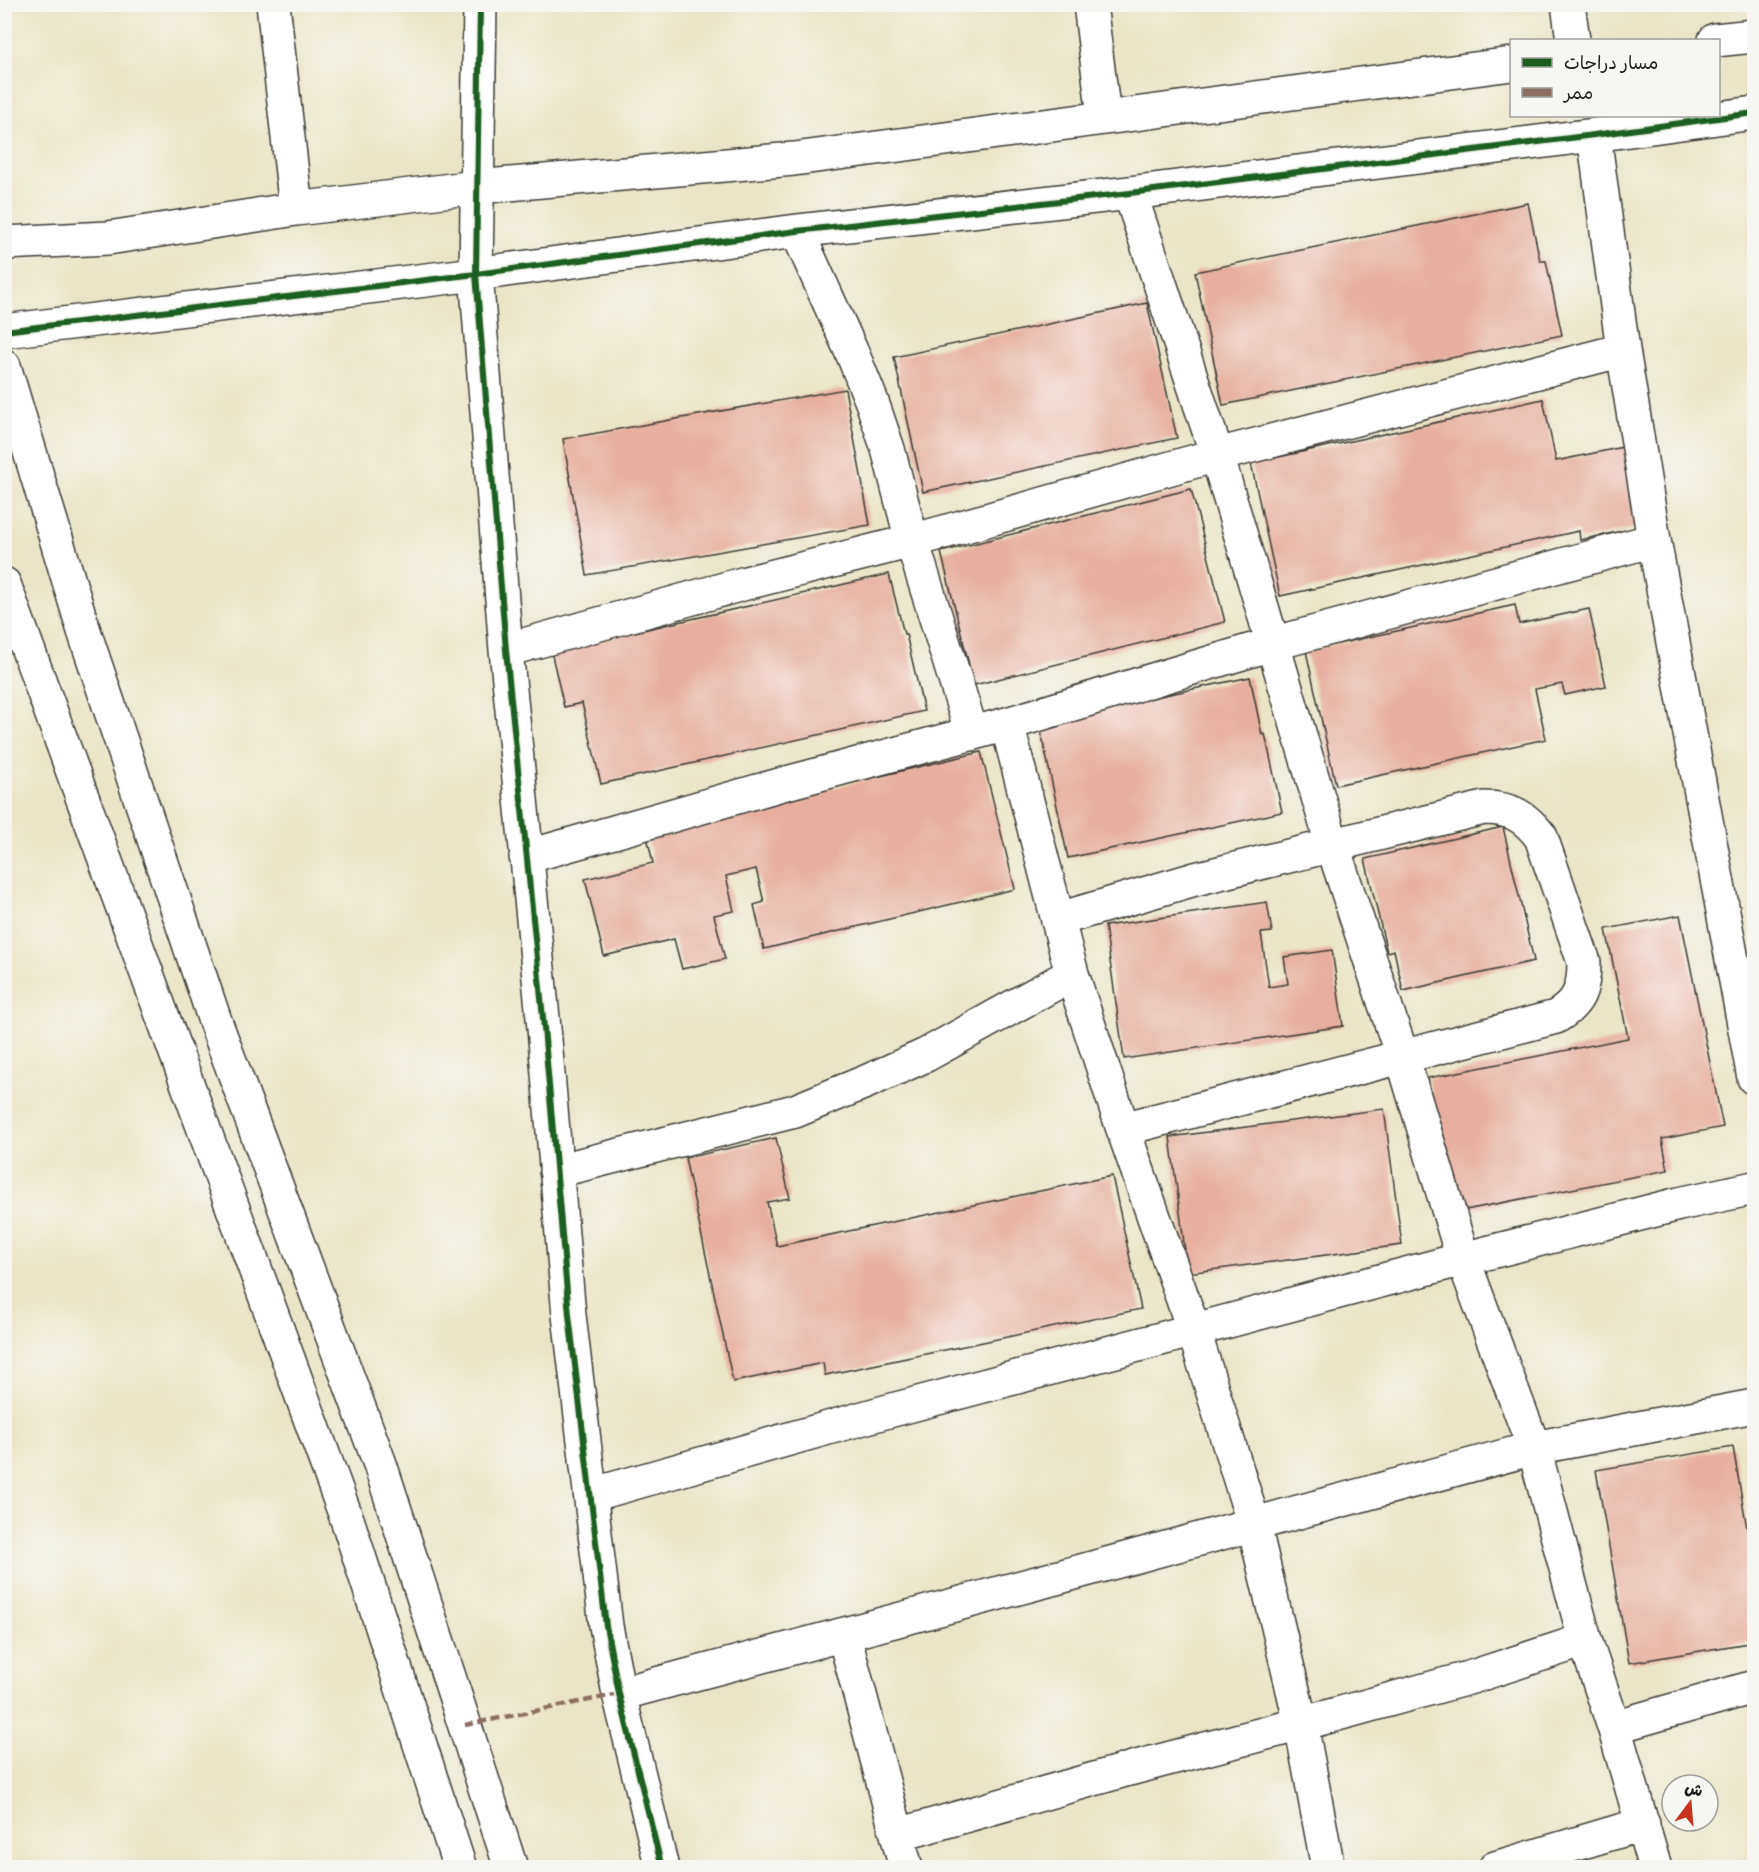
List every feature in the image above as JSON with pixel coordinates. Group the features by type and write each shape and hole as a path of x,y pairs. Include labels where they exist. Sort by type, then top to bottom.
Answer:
{"street":[{"path":"273,4 296,209"},
{"path":"480,4 476,274 506,650 569,1315 600,1586 619,1694 662,1868"},
{"path":"1090,4 1104,117"},
{"path":"1568,4 1574,39"},
{"path":"1720,40 1755,36"},
{"path":"4,243 108,238 296,209 476,187 794,159 1510,64"},
{"path":"4,331 476,274 797,231 1130,193 1755,113"},
{"path":"1594,135 1623,350 1654,540 1755,1078"},
{"path":"1130,193 1216,455 1332,844 1402,1056 1463,1258 1534,1448 1585,1640 1614,1727 1655,1868"},
{"path":"797,231 872,402 972,734"},
{"path":"506,650 746,583 912,541 1216,455 1623,350"},
{"path":"4,366 84,632 208,999 380,1464 512,1868"},
{"path":"526,857 779,784 972,734 1272,644 1654,540"},
{"path":"4,584 348,1522 460,1868"},
{"path":"1006,724 1072,974 1123,1129 1194,1331 1254,1525 1302,1724 1328,1868"},
{"path":"1059,920 1195,879 1484,808 1497,808 1511,811 1532,824 1541,837 1584,962 1584,975 1575,1002 1556,1017 1123,1129"},
{"path":"556,1171 795,1111 868,1082 926,1055 1072,974"},
{"path":"591,1495 881,1413 1463,1258 1679,1204 1755,1188"},
{"path":"619,1694 1534,1448 1755,1406"},
{"path":"844,1635 906,1868"},
{"path":"898,1835 1129,1768 1302,1724 1472,1677 1585,1640"},
{"path":"1614,1727 1755,1687"},
{"path":"1495,1868 1643,1824"}],"building":[{"path":"1528,203 1540,261 1546,261 1562,335 1223,405 1195,272"},
{"path":"1147,303 1177,438 923,492 894,357"},
{"path":"845,389 870,525 587,575 563,439"},
{"path":"1543,399 1556,461 1628,446 1645,526 1580,540 1579,531 1280,596 1251,463"},
{"path":"1191,489 1225,622 974,685 941,552"},
{"path":"889,574 924,711 601,784 582,703 564,707 551,651"},
{"path":"1515,605 1519,624 1589,609 1606,686 1565,695 1562,684 1535,689 1546,739 1336,785 1306,651"},
{"path":"1250,677 1282,812 1068,858 1039,722"},
{"path":"981,752 1015,889 764,949 754,905 764,902 756,869 726,876 734,911 714,915 725,959 682,969 674,939 604,956 585,879 653,863 646,832"},
{"path":"1503,827 1534,961 1403,991 1394,950 1387,952 1365,859"},
{"path":"1267,902 1272,932 1261,933 1269,987 1288,984 1284,957 1332,950 1343,1026 1124,1059 1105,926"},
{"path":"1680,915 1723,1127 1662,1139 1668,1170 1455,1212 1428,1078 1628,1038 1606,929"},
{"path":"1384,1109 1402,1245 1188,1273 1170,1137"},
{"path":"776,1138 790,1198 767,1202 777,1246 1112,1176 1141,1309 825,1375 823,1363 733,1382 685,1158"},
{"path":"1733,1447 1754,1569 1754,1642 1629,1663 1596,1470"}],"marked path":[{"path":"465,1725 619,1694"}],"cycle path":[{"path":"480,4 476,274 506,650 544,1028 569,1315 606,1626 619,1694 662,1868"},
{"path":"4,331 476,274 797,231 1130,193 1754,113"}]}
